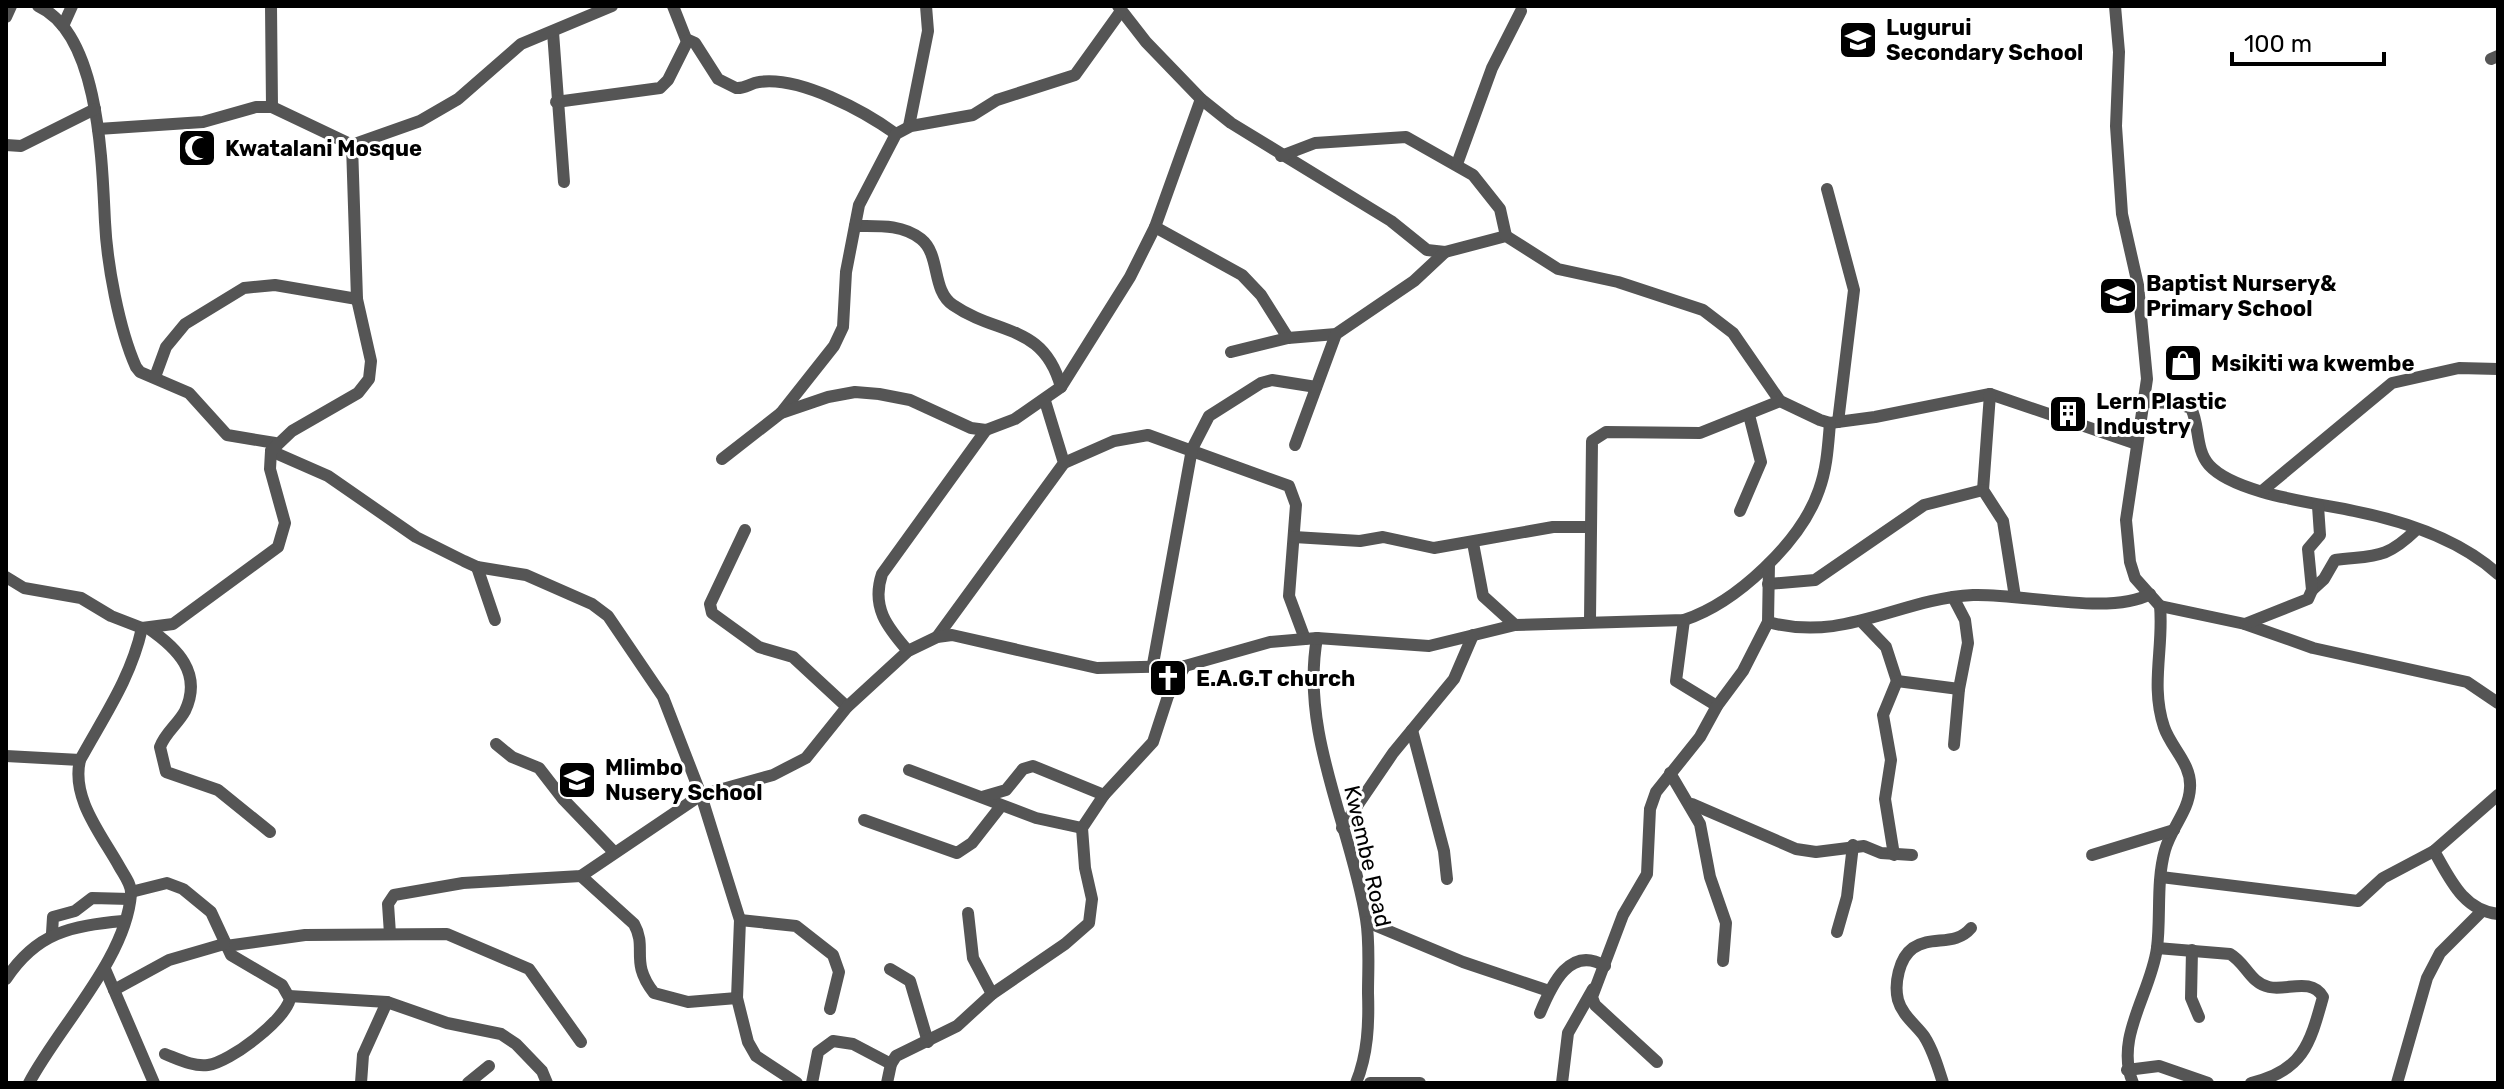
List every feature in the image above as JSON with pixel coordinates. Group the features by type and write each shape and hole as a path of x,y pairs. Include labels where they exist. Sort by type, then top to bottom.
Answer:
{"street":[{"path":"6,17 11,6"},
{"path":"38,6 54,15 63,26 82,66 95,109 105,223 122,322 136,367 140,372 189,393 227,435 273,447 328,476 416,537 477,567 526,575 592,604 608,616 663,697 701,795 740,920 737,998 748,1042 756,1056 797,1083"},
{"path":"63,26 72,6"},
{"path":"271,6 272,107"},
{"path":"98,129 203,122 256,107 272,107 352,145 420,121 458,99 502,57 521,44 612,6"},
{"path":"673,6 688,40 695,43 718,79 736,88 759,82 814,90 873,117 896,134"},
{"path":"909,126 928,31 926,6"},
{"path":"2115,6 2119,52 2116,126 2122,214 2138,285 2147,379 2126,520 2130,562 2135,578 2160,606 2245,624 2313,648 2467,682 2498,703"},
{"path":"722,459 781,413 834,346 843,327 846,272 859,205 896,134 909,126 973,115 997,100 1075,75 1120,9 1201,99 1281,156 1391,221 1427,250 1445,252 1506,236"},
{"path":"1457,164 1492,68 1521,11"},
{"path":"553,32 564,182"},
{"path":"556,102 660,88 668,80 688,40"},
{"path":"908,651 884,624 878,589 882,574 986,430 1045,401 1061,387 1130,277 1155,227 1201,99"},
{"path":"6,145 21,146 95,109"},
{"path":"1281,156 1315,143 1406,137 1457,164 1491,196 1500,209 1506,236 1558,269 1674,299 1718,318 1752,357 1780,401 1801,414 1834,422 1990,394 2137,444"},
{"path":"145,628 173,624 209,601 278,547 285,523 270,469 273,447 358,393 369,379 371,361 357,299 352,145"},
{"path":"390,934 388,904 394,895 463,883 581,876 613,851 701,795 788,769 806,758 847,707 908,651 937,637 952,635 1097,668 1153,664 1185,666 1270,642 1311,639 1416,646 1515,625 1590,620 1684,620 1718,606 1769,564 1812,506 1827,465 1854,290 1827,189"},
{"path":"855,226 898,228 920,238 928,249 945,298 954,306 996,323 1041,348 1054,363 1061,387"},
{"path":"1155,227 1242,275 1261,295 1288,338"},
{"path":"1231,352 1288,338 1336,334 1414,281 1445,252"},
{"path":"155,377 166,347 179,330 202,311 244,288 275,285 357,299"},
{"path":"1295,445 1336,334"},
{"path":"2262,491 2392,383 2459,368 2498,369"},
{"path":"1153,664 1192,449 1209,416 1261,383 1272,380 1316,387"},
{"path":"781,413 828,397 855,392 910,400 971,428 986,430"},
{"path":"1990,394 1983,490 2003,521 2015,597"},
{"path":"1045,401 1064,463"},
{"path":"1590,620 1592,441 1606,432 1677,436 1700,433 1780,401"},
{"path":"2145,402 2191,408 2200,449 2217,472 2262,491 2318,506 2353,511 2416,530 2475,554 2498,574"},
{"path":"1740,511 1761,462 1749,415"},
{"path":"937,637 1064,463 1133,437 1148,435 1289,486 1295,494 1289,596 1311,639"},
{"path":"1768,584 1815,580 1924,505 1983,490"},
{"path":"2312,590 2308,554 2319,539 2318,506"},
{"path":"1294,537 1360,541 1383,537 1434,548 1553,527 1590,527"},
{"path":"745,530 710,604 712,613 717,621 759,647 793,657 847,707"},
{"path":"2245,624 2295,607 2308,599 2335,560 2362,560 2390,553 2416,530"},
{"path":"1473,543 1483,596 1515,625"},
{"path":"1562,1083 1572,1021 1595,987 1623,915 1647,874 1650,809 1670,773 1700,737 1717,706 1743,671 1768,622 1769,564"},
{"path":"477,567 495,620"},
{"path":"7,576 24,588 81,598 111,616 145,628 176,647 191,687 186,708 160,747 166,772 218,790 270,832"},
{"path":"1768,622 1811,629 1863,623 1912,603 1953,597 2015,597 2123,604 2150,594"},
{"path":"1953,597 1965,620 1968,643 1959,689 1954,745"},
{"path":"2133,1083 2127,1070 2130,1029 2145,999 2157,948 2164,852 2186,807 2191,786 2186,767 2165,731 2159,708 2156,664 2160,606"},
{"path":"1684,620 1676,681 1717,706"},
{"path":"1863,623 1886,647 1897,681 1883,715 1891,760 1885,799 1894,855"},
{"path":"29,1083 71,1014 105,969 130,895 81,797 77,780 80,760 123,686 145,628"},
{"path":"1342,828 1412,730 1454,679 1473,635"},
{"name":"Kwembe Road","path":"1311,639 1317,724 1367,922 1369,1018 1364,1082"},
{"path":"887,1083 891,1064 907,1049 928,1042 957,1026 992,994 1089,923 1092,899 1085,868 1082,828 1104,795 1153,742 1168,696 1185,666"},
{"path":"1897,681 1959,689"},
{"path":"1412,730 1444,851 1447,879"},
{"path":"496,744 512,757 539,768 563,799 613,851"},
{"path":"6,756 80,760"},
{"path":"982,797 1006,790 1023,769 1033,766 1104,795"},
{"path":"909,770 1001,806 1082,828"},
{"path":"1670,773 1692,804 1700,824 1716,897 1726,923 1723,961"},
{"path":"2161,877 2353,902 2383,878 2434,851 2498,795"},
{"path":"1692,804 1796,849 1826,852 1853,845 1894,855 1912,855"},
{"path":"864,820 957,853 972,843 1001,806"},
{"path":"2092,855 2174,830"},
{"path":"1837,932 1847,897 1853,845"},
{"path":"2434,851 2455,887 2481,912 2498,914"},
{"path":"581,876 639,932 639,969 654,993 688,1002 737,998"},
{"path":"52,933 53,917 75,911 92,898 130,895 167,883 183,889 211,912 225,945 239,963 282,985 289,996 287,1008 268,1029 222,1060 196,1065 165,1054"},
{"path":"2397,1083 2427,978 2440,953 2481,912"},
{"path":"968,913 973,958 992,994"},
{"path":"740,920 796,926 833,955 839,972 830,1009"},
{"path":"6,979 52,933 80,925 123,921"},
{"path":"1367,922 1463,962 1549,991"},
{"path":"1943,1083 1924,1037 1898,1000 1897,983 1901,965 1911,949 1921,944 1960,939 1971,928"},
{"path":"114,990 169,960 225,945 305,935 447,934 529,969 581,1042"},
{"path":"2157,948 2230,954 2238,959 2252,979 2270,987 2312,986 2323,997 2300,1059 2275,1076 2251,1083"},
{"path":"2192,950 2191,998 2199,1017"},
{"path":"1540,1013 1549,991 1579,959 1591,958 1605,966"},
{"path":"105,969 154,1083"},
{"path":"890,969 910,981 928,1042"},
{"path":"1595,987 1595,1005 1657,1062"},
{"path":"289,996 387,1002 447,1023 509,1037 542,1071 547,1083"},
{"path":"361,1083 363,1055 387,1002"},
{"path":"812,1083 818,1052 833,1041 853,1044 891,1064"},
{"path":"468,1083 489,1066"},
{"path":"2127,1070 2159,1066 2208,1083"},
{"path":"770,1083 772,1067"},
{"path":"1364,1082 1420,1083"}],"place":[{"name":"Lugurui Secondary School","path":"1858,40"},
{"name":"Kwatalani Mosque","path":"197,148"},
{"name":"Baptist Nursery& Primary School","path":"2118,296"},
{"name":"Msikiti wa kwembe","path":"2183,363"},
{"name":"Lern Plastic Industry","path":"2068,414"},
{"name":"E.A.G.T church","path":"1168,678"},
{"name":"Mlimbo Nusery School","path":"577,780"}]}
